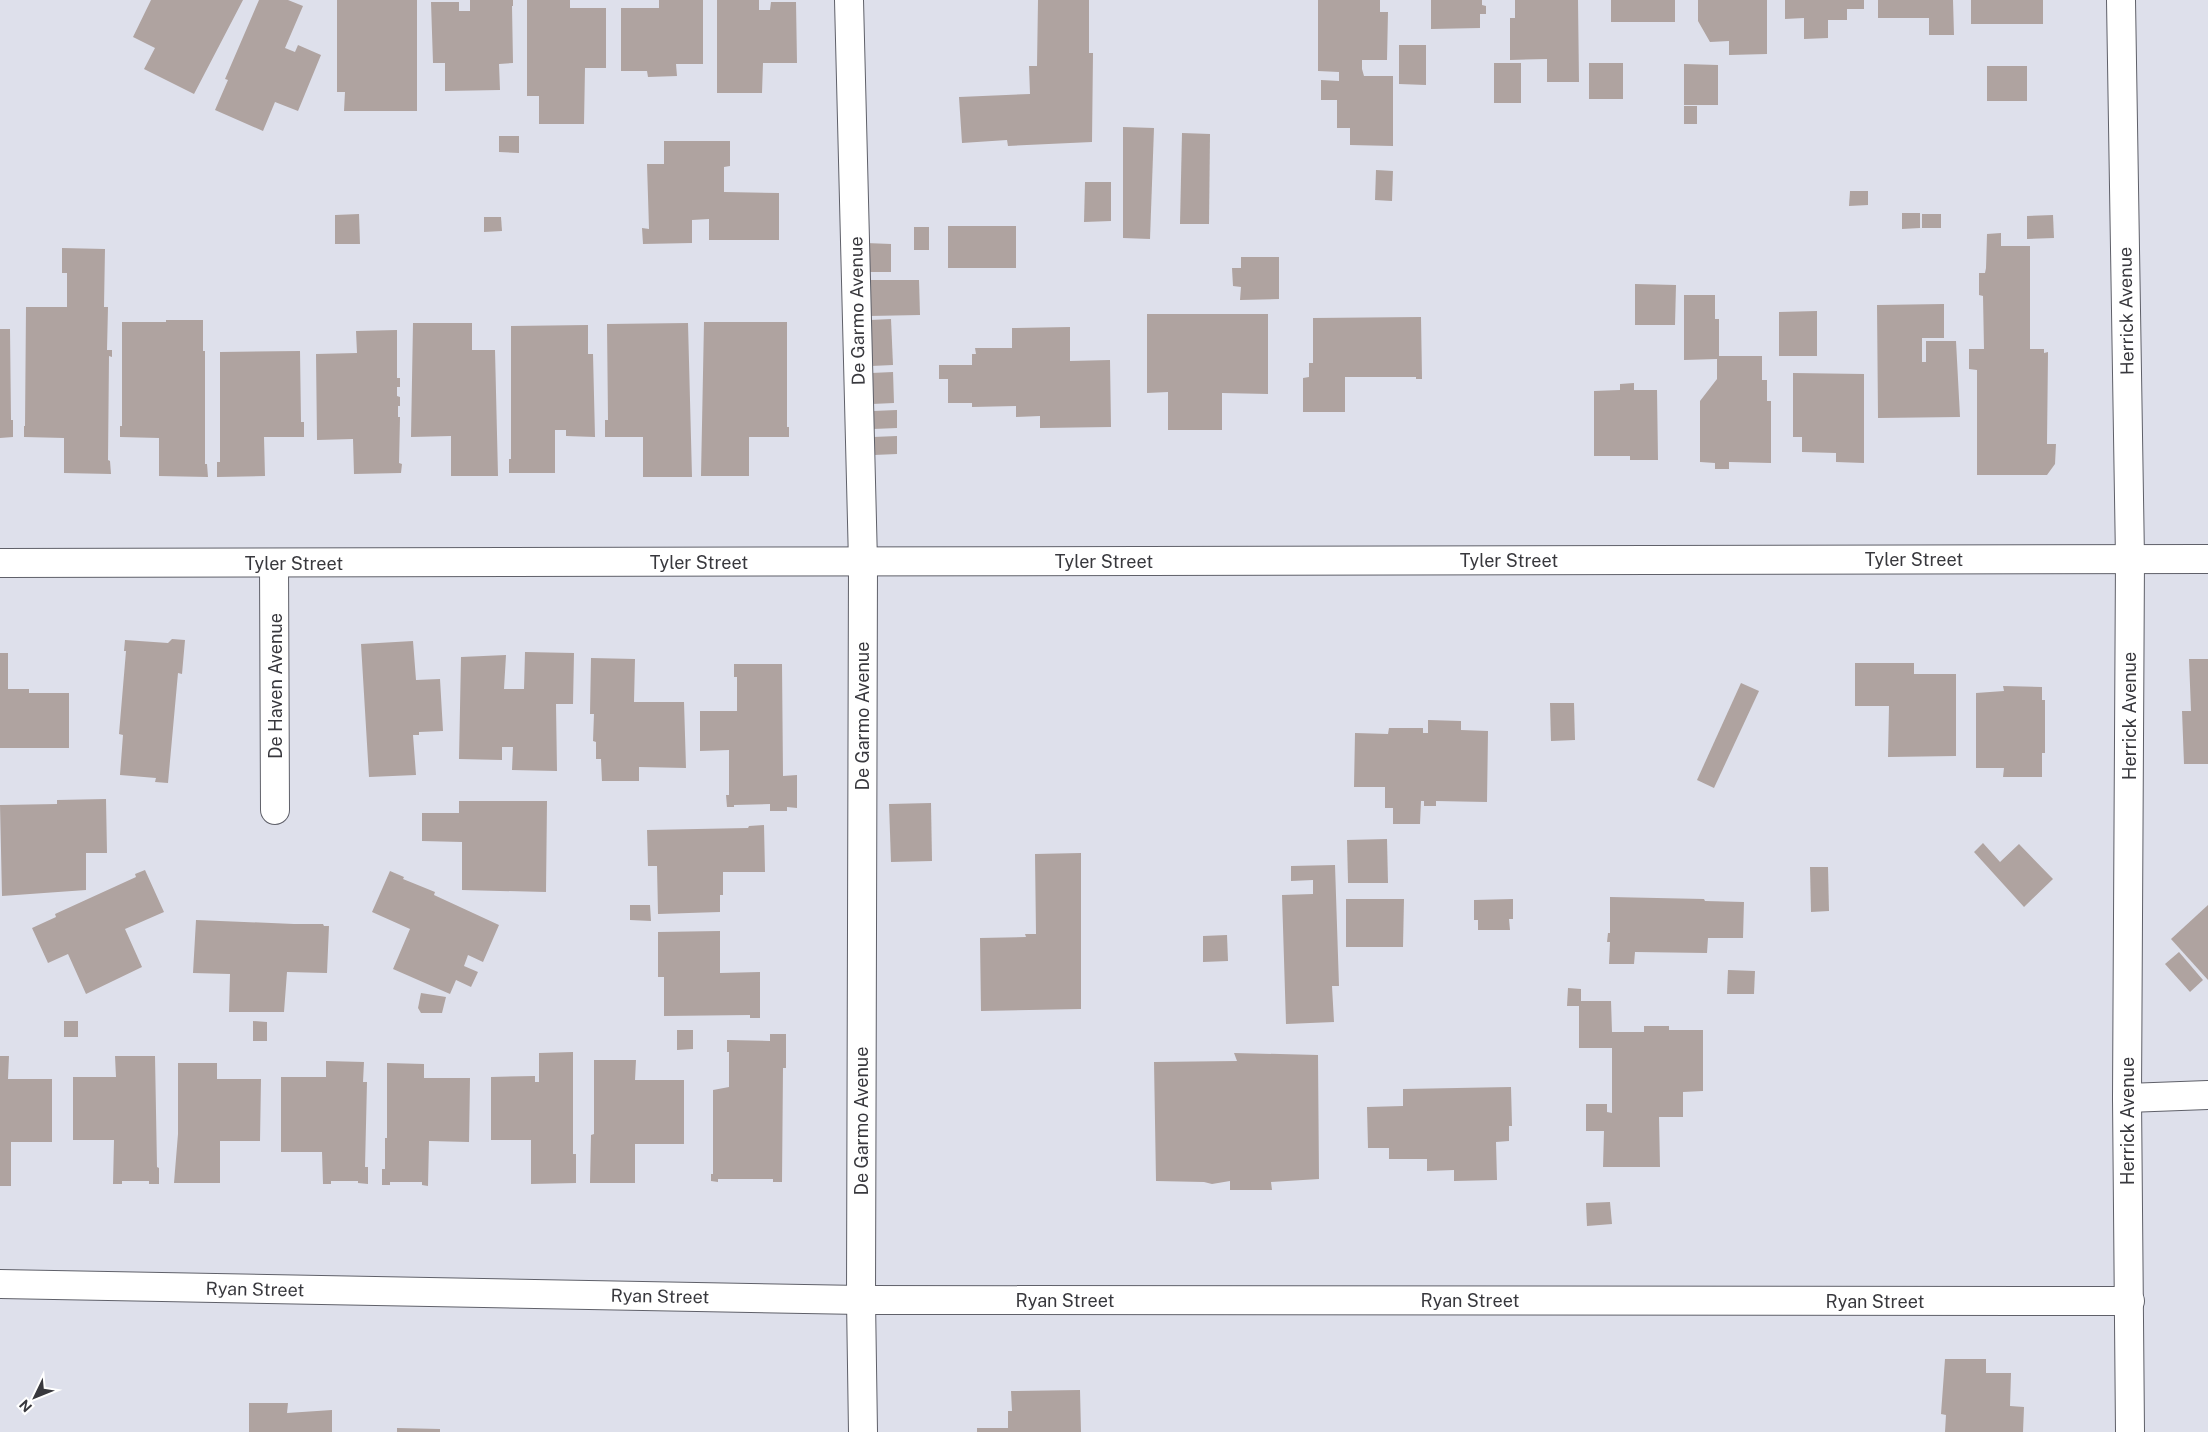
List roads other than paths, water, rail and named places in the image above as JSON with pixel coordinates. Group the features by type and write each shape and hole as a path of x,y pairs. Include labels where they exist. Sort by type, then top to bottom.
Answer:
{"street":[{"name":"De Garmo Avenue","path":"849,0 863,562 861,1300 863,1432"},
{"name":"Herrick Avenue","path":"2121,0 2130,559 2127,1098 2130,1432"},
{"name":"Tyler Street","path":"0,563 2208,559"},
{"name":"De Haven Avenue","path":"274,563 275,810"},
{"path":"2127,1098 2208,1095"},
{"name":"Ryan Street","path":"0,1284 861,1300 2130,1301"}]}
